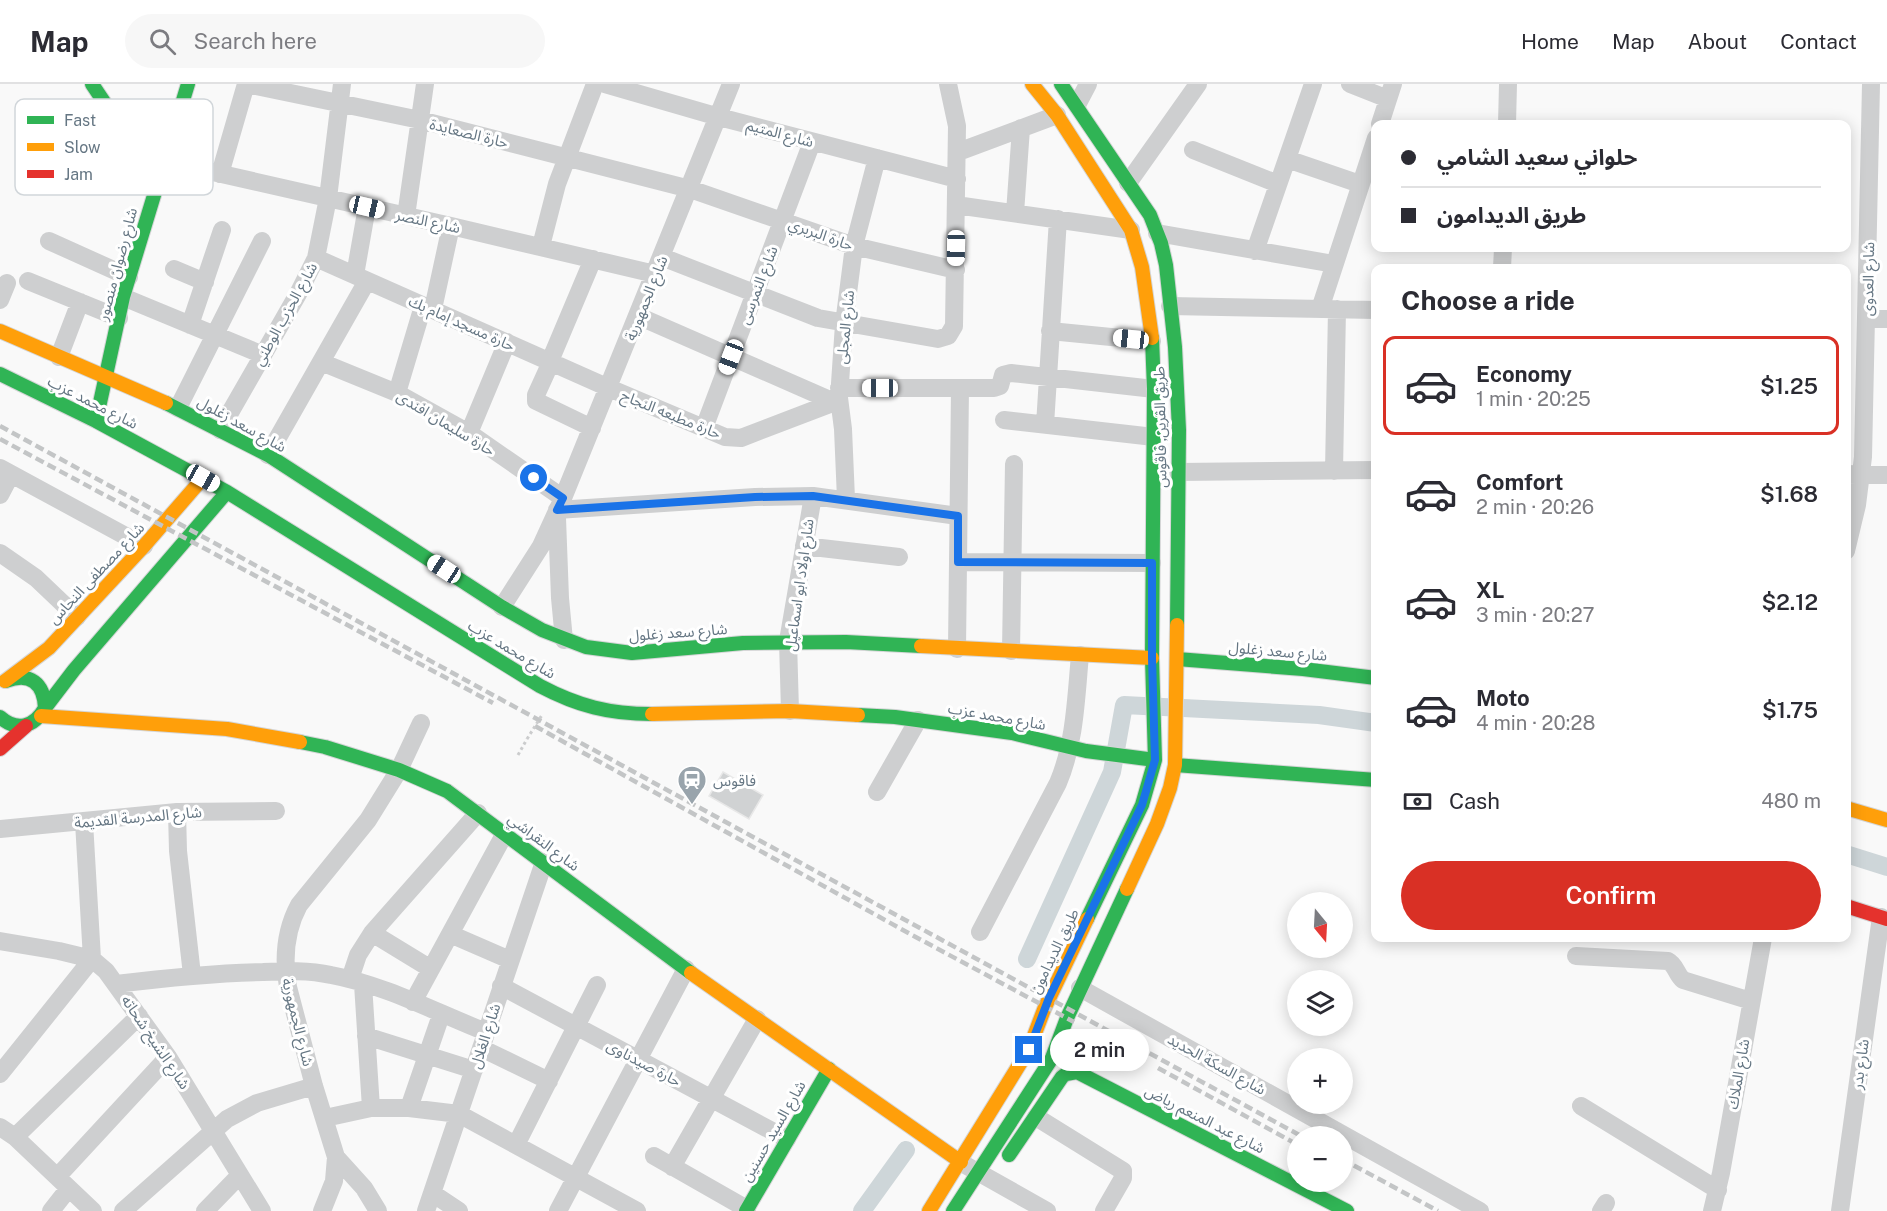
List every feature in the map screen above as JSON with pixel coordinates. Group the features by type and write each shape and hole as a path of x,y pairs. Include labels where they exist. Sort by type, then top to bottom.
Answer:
{"street":[{"path":"92,84 102,99"},
{"name":"شارع رضوان منصور","path":"183,99 188,84"},
{"path":"220,174 247,84"},
{"name":"حارة الصعايدة","path":"247,84 340,93 420,120 690,189"},
{"path":"406,216 425,84"},
{"path":"541,246 551,203 566,157 595,84"},
{"name":"شارع المتيم","path":"605,84 719,117 957,179"},
{"name":"شارع الجمهورية","path":"502,607 541,546 560,504 659,266 731,84"},
{"path":"948,84 956,115 958,152 956,270"},
{"name":"طريق القرين, فاقوس","path":"1032,84 1056,115 1131,230 1141,260 1152,341 1154,389 1152,681 1155,760"},
{"name":"طريق القرين, فاقوس","path":"1061,84 1150,215 1158,233 1166,265 1178,389 1175,765"},
{"path":"1077,105 1088,84"},
{"path":"1128,183 1198,84"},
{"path":"1255,250 1313,84"},
{"path":"1350,84 1391,92 1381,120"},
{"path":"1507,120 1508,84"},
{"name":"شارع العدوى","path":"1851,503 1879,147 1871,84"},
{"name":"شارع الحزب الوطني","path":"220,430 316,258 328,198 340,93"},
{"path":"958,152 1056,115"},
{"path":"1015,213 1021,128"},
{"name":"شارع النمرسى","path":"704,428 812,142"},
{"path":"1193,150 1278,184"},
{"path":"1334,471 1329,309 1334,264 1371,154"},
{"name":"شارع المجلى","path":"846,499 843,429 838,398 844,324 854,246 877,158"},
{"path":"1287,159 1360,184"},
{"name":"شارع النصر","path":"213,172 593,259 659,266 755,293 818,318 938,339 948,336 954,326 956,270"},
{"name":"حارة البربري","path":"690,189 854,246 956,270"},
{"name":"شارع رضوان منصور","path":"96,421 123,297 153,195"},
{"path":"956,205 1131,230"},
{"path":"268,455 321,362 361,278 367,207"},
{"path":"1045,425 1058,219"},
{"path":"397,393 428,307 451,225"},
{"path":"190,325 222,230"},
{"path":"1158,233 1334,264"},
{"path":"49,242 129,277"},
{"path":"178,408 262,242"},
{"name":"حارة مسجد إمام بك","path":"316,258 609,388"},
{"path":"592,428 536,401 536,396 593,259"},
{"path":"174,269 205,282"},
{"path":"28,281 118,318"},
{"path":"0,300 8,283"},
{"path":"123,297 263,355"},
{"path":"59,357 80,302"},
{"path":"1170,306 1371,310"},
{"path":"638,316 731,357 838,398 960,388 996,388 1000,386 1003,375 1006,373 1154,389"},
{"path":"1867,319 1887,319"},
{"name":"شارع سعد زغلول","path":"0,331 178,408 268,455 502,607 564,640 609,652 632,653 788,641 1152,658"},
{"path":"1050,331 1152,341"},
{"path":"469,433 507,342"},
{"name":"حارة سليمان افندى","path":"321,362 397,393 469,433 560,504"},
{"name":"شارع محمد عزب","path":"0,374 96,421 203,478 540,686 567,700 596,709 626,714 790,711 918,720 1012,733 1078,749 1155,760"},
{"name":"حارة مطبعه النجاح","path":"609,388 725,437 741,438 838,398"},
{"path":"957,649 960,388"},
{"path":"1004,420 1154,437"},
{"path":"1011,651 1014,464"},
{"path":"1178,472 1371,470"},
{"path":"0,495 5,471 144,546"},
{"path":"1854,474 1887,475"},
{"name":"شارع مصطفى النحاس","path":"3,684 49,648 144,546 203,478"},
{"path":"0,748 26,726 35,722 74,670 227,492"},
{"path":"560,504 813,496 958,516"},
{"name":"شارع اولاد ابو اسماعيل","path":"790,711 788,641 813,496"},
{"name":"شارع الجمهورية","path":"560,504 558,556 564,640"},
{"path":"804,546 899,557"},
{"path":"0,553 36,578 77,617"},
{"path":"958,562 1152,563"},
{"path":"980,932 1078,749 1080,655"},
{"name":"شارع سعد زغلول","path":"1177,659 1302,669 1371,677"},
{"path":"3,684 13,677 22,676 38,684 43,691 43,712"},
{"name":"شارع النقراشي","path":"43,712 227,729 325,747 399,770 447,791 686,969 961,1162"},
{"path":"0,717 9,725 26,726"},
{"path":"877,792 918,720"},
{"name":"شارع الجمهورية","path":"322,1211 334,1181 336,1158 314,1086 286,971 287,936 291,920 299,905 368,820 399,770 422,723"},
{"name":"طريق الديدامون","path":"929,1211 1024,1059 1049,998 1142,805 1155,760"},
{"path":"953,1211 993,1172 1048,1064 1080,988 1157,824 1170,788 1175,765 1371,780"},
{"path":"1851,809 1887,820"},
{"name":"شارع المدرسة القديمة","path":"0,829 177,812 276,811"},
{"path":"177,812 179,862 192,975"},
{"path":"371,1108 366,1036 357,981 358,955 372,933 478,813"},
{"path":"0,1074 92,959 84,822"},
{"path":"413,1002 505,833"},
{"name":"شارع الغلال","path":"426,1211 544,862"},
{"path":"1105,883 1125,892"},
{"path":"1851,908 1884,918"},
{"name":"شارع بدر","path":"1840,1211 1884,918"},
{"path":"372,933 431,969"},
{"path":"450,934 510,960"},
{"path":"0,940 92,959"},
{"name":"شارع الملاك","path":"1712,1211 1718,1190 1762,942"},
{"path":"1576,956 1668,961 1673,964 1677,974 1683,980 1751,1001"},
{"name":"شارع الشيخ شحاته","path":"92,959 117,984 168,1057 262,1211"},
{"path":"558,1211 686,969"},
{"path":"117,984 192,975 286,971 329,974 357,981 441,1015 549,1081"},
{"path":"516,1145 597,985"},
{"name":"حارة صيدناوى","path":"501,986 787,1139"},
{"name":"شارع السكة الحديد","path":"1080,988 1480,1211"},
{"path":"410,1108 441,1015"},
{"path":"93,1211 7,1132 140,1016"},
{"path":"672,1167 757,1020"},
{"path":"366,1036 474,1070"},
{"path":"51,1211 63,1182 168,1057"},
{"name":"شارع السيد حسنين","path":"746,1210 829,1069"},
{"name":"شارع عبد المنعم رياض","path":"993,1172 1036,1117 1062,1077 1077,1072 1347,1211"},
{"path":"123,1211 213,1130 242,1110 257,1103 314,1086"},
{"path":"1581,1106 1718,1190"},
{"path":"324,1118 371,1108 410,1108 459,1114 637,1211"},
{"path":"1036,1117 1123,1171 1123,1178 1104,1211"},
{"path":"654,1156 746,1210"},
{"path":"336,1158 364,1188 378,1211"},
{"path":"961,1162 993,1172 1047,1211"},
{"path":"205,1211 239,1176"},
{"path":"432,1193 459,1211"}],"path":[{"path":"518,754 542,715"}],"building":[{"path":"723,772 763,795 749,819 709,796"}],"waterway":[{"path":"1027,959 1112,772 1124,705 1319,715 1371,722"},
{"path":"1851,856 1887,867"},
{"path":"862,1211 906,1150"}],"railway":[{"path":"0,426 1287,1128"},
{"path":"0,439 493,703"},
{"path":"535,726 1074,1022"},
{"path":"1158,1068 1287,1139"},
{"path":"1353,1165 1438,1211"}],"traffic: fast":[{"path":"92,84 102,99"},
{"path":"183,99 188,84"},
{"path":"1061,84 1150,215 1161,243 1166,265 1175,347 1179,430 1177,625"},
{"path":"96,421 123,297 154,195"},
{"path":"1087,919 1142,805 1155,760 1152,658 1154,389 1152,338"},
{"path":"0,374 96,421 227,492 540,686 567,699 594,708 652,714"},
{"path":"166,403 268,455 502,607 542,630 586,647 632,653 743,643 846,642 921,646"},
{"path":"45,708 74,670 227,492"},
{"path":"1177,659 1303,669 1371,677"},
{"path":"0,717 13,725 25,725 36,720 45,708 42,692 34,682 22,678 6,681"},
{"path":"858,715 895,717 1012,733 1086,751 1155,760"},
{"path":"300,742 325,747 399,770 447,791 691,973"},
{"path":"1175,765 1371,780"},
{"path":"953,1211 1052,1058 1067,1018 1127,889"},
{"path":"746,1211 829,1069"},
{"path":"1009,1155 1062,1077 1077,1072 1347,1211"}],"traffic: slow":[{"path":"1032,84 1057,115 1131,230 1142,267 1152,338"},
{"path":"0,331 166,403"},
{"path":"5,681 49,648 144,546 203,478"},
{"path":"1127,889 1157,824 1170,788 1175,765 1177,625"},
{"path":"921,646 1152,658"},
{"path":"652,714 790,711 858,715"},
{"path":"41,716 227,729 300,742"},
{"path":"1851,809 1887,820"},
{"path":"929,1211 1029,1049 1045,1007 1087,919"},
{"path":"691,973 961,1162"}],"traffic: jam":[{"path":"0,749 26,726"},
{"path":"1851,908 1887,919"}],"place":[{"name":"فاقوس","path":"692,806"}],"route":[{"path":"534,478 563,498 557,510 755,497 813,496 958,516 958,562 1152,563 1155,760 1151,777 1142,805 1049,998 1029,1050"}]}
